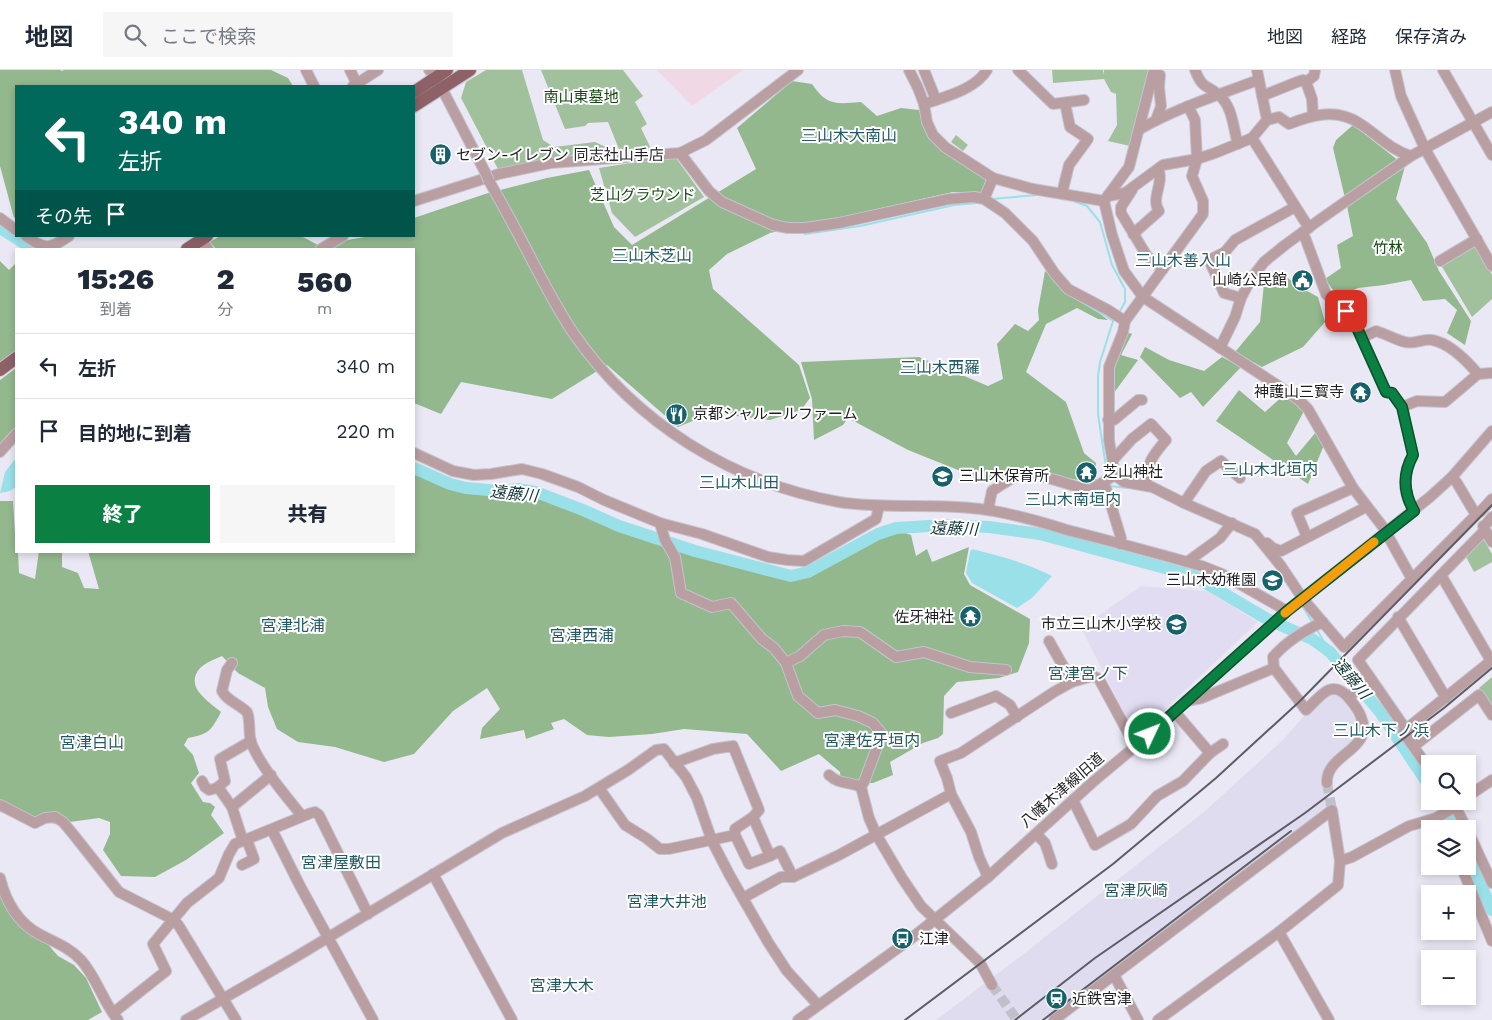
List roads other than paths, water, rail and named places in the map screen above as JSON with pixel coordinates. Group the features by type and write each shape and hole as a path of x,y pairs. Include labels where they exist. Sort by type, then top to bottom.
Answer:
{"main road":[{"path":"415,91 447,70"},
{"path":"415,105 436,76 470,70"},
{"path":"191,248 207,244"},
{"path":"0,370 15,359"}],"street":[{"path":"306,70 314,85"},
{"path":"350,70 355,85 378,70"},
{"path":"415,201 499,174 551,163 680,153 706,140 798,70"},
{"path":"909,70 924,104 933,135 945,147 993,178 1033,189 1106,199 1125,193 1163,165 1197,159 1252,138 1267,120 1279,118 1289,124 1312,115 1331,113 1358,122 1399,153 1412,156"},
{"path":"924,70 936,100"},
{"path":"924,104 972,85 987,70"},
{"path":"1018,70 1053,104 1084,100"},
{"path":"1195,70 1205,87 1218,95 1230,110 1238,144"},
{"path":"1306,82 1314,76 1315,70"},
{"path":"1395,70 1401,96 1426,149 1492,266"},
{"path":"1443,70 1492,155"},
{"path":"1156,120 1161,106 1157,72"},
{"path":"1157,72 1130,167 1106,199 1112,234 1124,271 1143,297 1284,389 1308,409 1353,488 1383,527 1412,579"},
{"path":"1140,129 1188,106 1218,95 1257,75 1267,120"},
{"path":"436,76 557,308 574,334 595,363 642,410 688,445 728,467 758,480 813,496 840,502 879,506 956,507 988,510 1015,515 1187,562 1222,574 1284,614"},
{"path":"1262,96 1303,80 1306,82"},
{"path":"1306,82 1312,99 1312,115"},
{"path":"1062,193 1068,165 1088,139 1070,127 1065,103"},
{"path":"1120,544 1121,538 1110,478 1113,460 1109,440 1108,367 1123,332 1125,321 1203,214 1203,201 1192,176 1197,159 1195,120 1188,106"},
{"path":"1220,348 1235,317 1241,298 1251,279 1264,262 1363,188 1412,156 1492,112"},
{"path":"1252,138 1295,207 1306,230 1326,294 1353,319 1386,392 1392,393 1402,407 1413,455 1406,468 1405,489 1414,511"},
{"path":"680,153 702,184 715,197 732,208 773,225 788,228 805,228 839,223 949,199 984,198 1005,213 1033,241 1055,274 1068,289 1125,321"},
{"path":"1133,234 1159,211 1155,203 1161,176 1158,169"},
{"path":"984,198 993,178"},
{"path":"1134,187 1121,207 1121,213 1147,256 1164,269"},
{"path":"1241,298 1224,292 1209,260 1224,252 1235,240 1295,207"},
{"path":"0,218 15,229"},
{"path":"27,237 39,245 53,247 68,237"},
{"path":"323,248 341,237"},
{"path":"1440,261 1477,239"},
{"path":"1362,338 1376,331 1404,342 1413,343 1430,339 1444,344 1478,374"},
{"path":"1402,407 1417,401 1445,402 1478,374 1492,373"},
{"path":"1108,420 1114,420 1138,400 1142,400"},
{"path":"1113,460 1151,424 1166,440 1153,454 1147,469 1146,485"},
{"name":"八幡木津線旧道","path":"798,1020 936,919 988,877 1271,625 1414,511 1452,478 1492,431"},
{"path":"0,452 15,435"},
{"path":"415,453 453,470 474,475 522,469 542,474 578,486 613,504 660,524 702,534 768,557 804,561 876,519 879,506"},
{"path":"1184,503 1206,471 1221,461 1240,478"},
{"path":"988,510 992,491 1008,481 1023,476 1039,476 1090,490 1110,478 1152,486 1184,503 1255,534 1303,599 1344,647 1492,499"},
{"path":"1452,478 1478,513"},
{"path":"1308,537 1297,513 1353,488"},
{"path":"1263,543 1267,543 1273,548 1282,551 1366,506"},
{"path":"1187,562 1220,538 1232,523"},
{"path":"660,524 665,540 675,557 681,593 712,607 732,603 762,639 774,648 786,663 798,696 818,713 835,710 858,716 873,723 882,734 861,787 869,818 891,861 921,906 980,963 992,986"},
{"path":"1487,524 1492,542"},
{"path":"1421,756 1403,732 1405,728 1358,660 1441,575 1487,524"},
{"path":"1405,728 1446,698 1491,660 1441,575"},
{"path":"1398,617 1446,698"},
{"path":"1323,622 1294,637 1273,657 1274,668 1306,710 1326,691 1334,688 1342,690 1361,716 1363,723 1362,738 1329,768 1326,776 1327,782"},
{"path":"786,663 800,656 824,635 843,631 860,632 896,658 924,652 970,666 1006,670"},
{"path":"1049,641 1072,682"},
{"path":"232,663 227,670 222,691 225,698 242,706 247,712 250,741 271,775 302,816"},
{"path":"1184,701 1202,698 1274,668"},
{"path":"988,877 971,832 951,794 940,761 961,752 1072,682 1093,676 1099,679 1132,740 1137,745"},
{"path":"1348,697 1371,681"},
{"path":"1414,746 1479,695 1492,715"},
{"path":"951,713 996,696 1010,705 1017,716"},
{"path":"1174,711 1210,753"},
{"path":"202,782 210,790 226,781 220,759 250,741"},
{"path":"1073,800 1095,845 1131,824 1157,796 1183,781 1210,753 1223,744"},
{"path":"674,763 713,748 733,746 759,810 753,817 734,829 735,835 749,864 780,851 793,877"},
{"path":"186,1020 502,833 533,818 558,809 599,788 656,750 664,749 686,778 697,798 712,840 768,942 787,971 818,1005"},
{"path":"232,807 271,775"},
{"path":"829,775 841,783 855,784 861,787"},
{"path":"1476,791 1492,780"},
{"path":"218,787 232,807 254,859 242,865"},
{"path":"599,788 625,825 660,849 670,849 735,835"},
{"path":"743,898 781,877 793,877 840,855 951,794"},
{"path":"0,805 36,823 45,818 55,817 63,822 119,892 176,923 236,1020"},
{"path":"1054,1020 1332,810 1340,861 1338,886 1280,932 1158,1020"},
{"path":"1340,861 1352,857 1409,826 1437,817 1446,810"},
{"path":"0,878 6,898 19,918 32,930 60,944 79,958 91,973 115,1016 166,971 153,944 176,923 188,903 219,878 236,844 302,816 315,812 319,815 368,914"},
{"path":"753,817 770,856"},
{"path":"272,830 327,938 373,1020"},
{"path":"1036,834 1045,842 1052,864"},
{"path":"1476,849 1492,882"},
{"path":"433,874 512,1020"},
{"path":"1465,875 1492,941"},
{"path":"1280,932 1329,1020"},
{"path":"1114,975 1138,1020"}],"water":[{"path":"15,459 15,488 0,493 5,472"},
{"path":"972,549 1003,557 1052,576 1032,598 1017,608 972,583 966,573"}],"waterway":[{"path":"992,199 1037,195"},
{"path":"1071,200 1087,206 1100,222 1112,265 1125,289 1125,302 1119,313"},
{"path":"805,234 860,226 954,205 977,203"},
{"name":"遠藤川","path":"0,228 31,248"},
{"path":"1075,298 1112,320"},
{"path":"1107,474 1098,414 1098,376 1100,362 1114,318"},
{"name":"遠藤川","path":"415,468 450,484 466,488 500,491 517,489 536,492 619,526 695,551 791,576 808,572 878,534 896,528 946,525 989,527 1040,534 1194,576 1267,619 1312,639 1330,652 1380,712 1421,774"},
{"path":"1109,486 1129,488"},
{"name":"遠藤川","path":"1127,549 1128,559"},
{"path":"1303,607 1312,622"},
{"path":"1316,628 1331,654"},
{"name":"遠藤川","path":"1444,810 1450,820"},
{"name":"遠藤川","path":"1476,874 1492,910"}],"tunnel":[{"path":"1327,783 1332,810"},
{"path":"992,985 1017,1020"}],"railway":[{"path":"905,1020 1113,864 1216,778 1299,702 1492,505"},
{"path":"1015,1020 1095,958 1305,813 1444,708 1492,668"},
{"path":"1043,1020 1291,831"}],"place":[{"name":"セブン-イレブン 同志社山手店","path":"440,155"},
{"name":"山崎公民館","path":"1303,280"},
{"name":"神護山三寳寺","path":"1360,392"},
{"name":"京都シャルールファーム","path":"677,414"},
{"name":"芝山神社","path":"1087,472"},
{"name":"三山木保育所","path":"943,476"},
{"name":"三山木幼稚園","path":"1272,580"},
{"name":"佐牙神社","path":"970,617"},
{"name":"市立三山木小学校","path":"1177,624"},
{"name":"江津","path":"903,939"},
{"name":"近鉄宮津","path":"1056,999"}],"district":[{"name":"三山木大南山","path":"849,135"},
{"name":"三山木芝山","path":"652,255"},
{"name":"三山木善入山","path":"1183,260"},
{"name":"三山木西羅","path":"940,367"},
{"name":"三山木北垣内","path":"1270,469"},
{"name":"三山木山田","path":"739,482"},
{"name":"三山木南垣内","path":"1073,499"},
{"name":"宮津北浦","path":"293,625"},
{"name":"宮津西浦","path":"582,635"},
{"name":"宮津宮ノ下","path":"1088,673"},
{"name":"三山木下ノ浜","path":"1381,730"},
{"name":"宮津佐牙垣内","path":"872,740"},
{"name":"宮津白山","path":"92,742"},
{"name":"宮津屋敷田","path":"341,862"},
{"name":"宮津灰崎","path":"1136,890"},
{"name":"宮津大井池","path":"667,901"},
{"name":"宮津大木","path":"562,985"}],"park label":[{"name":"南山東墓地","path":"581,97"},
{"name":"芝山グラウンド","path":"643,195"},
{"name":"竹林","path":"1388,248"}]}
